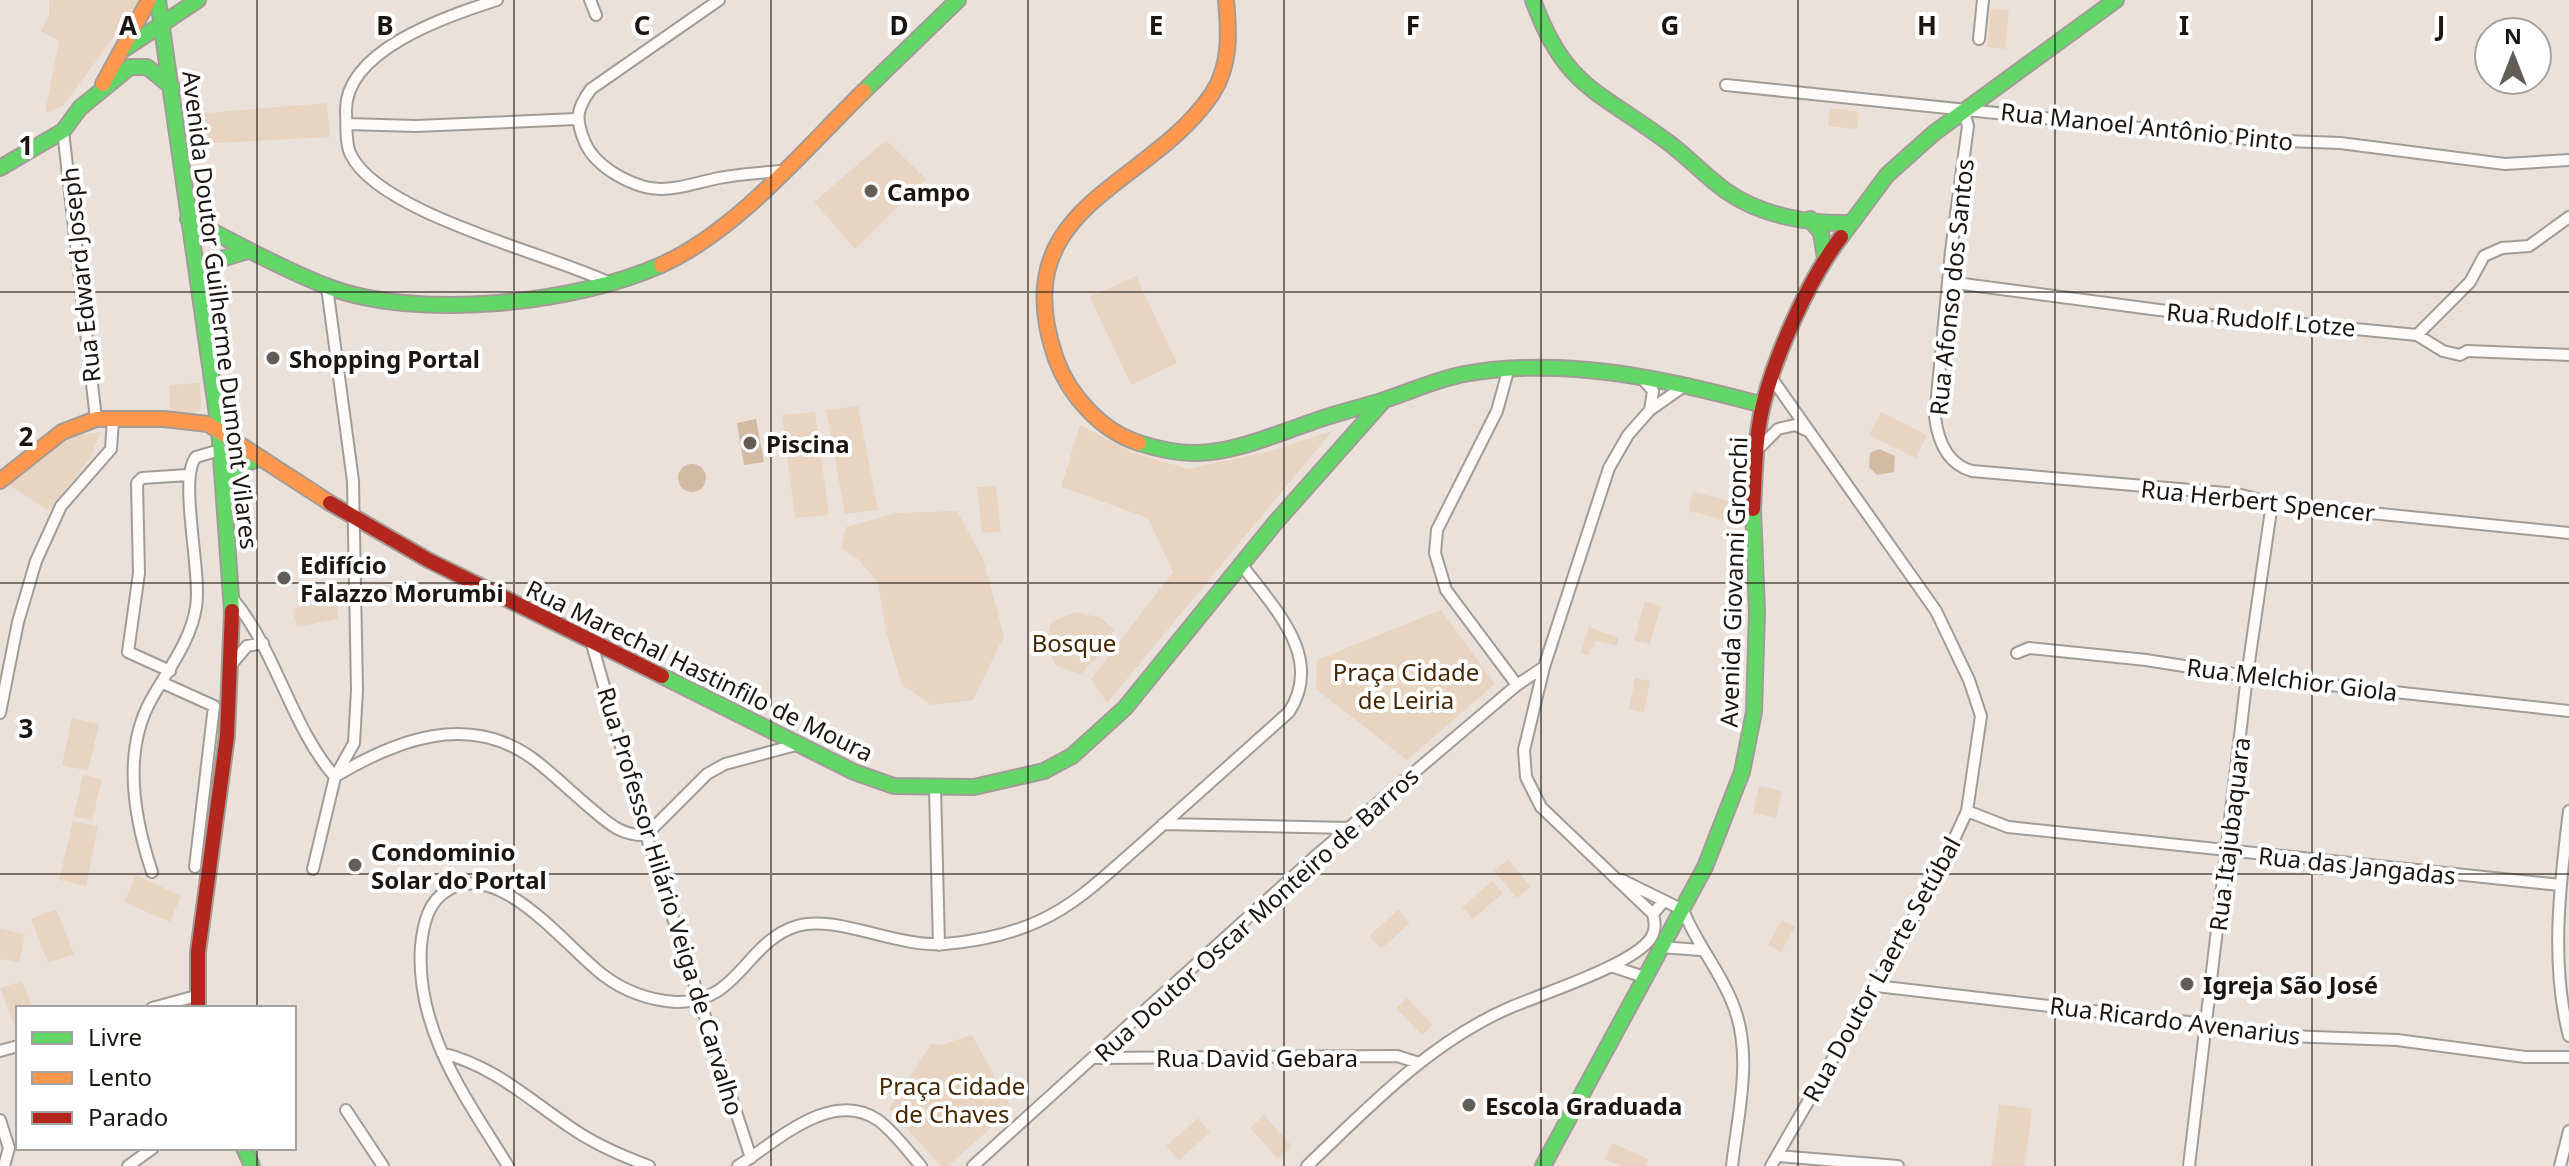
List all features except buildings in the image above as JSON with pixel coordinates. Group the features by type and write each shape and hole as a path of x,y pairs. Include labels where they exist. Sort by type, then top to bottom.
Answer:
{"street":[{"path":"100,90 149,0"},
{"name":"Avenida Doutor Guilherme Dumont Vilares","path":"158,0 219,429 233,599 227,736 198,952 197,1002"},
{"path":"116,56 198,0"},
{"path":"497,0 416,32 379,55 355,76 347,89 348,149 356,164 394,195 475,234 571,264 610,283"},
{"path":"590,0 596,15"},
{"path":"719,0 591,89 581,103 576,119 592,156 641,188 674,190 718,178 781,171"},
{"path":"188,219 327,287 412,306 508,301 610,283 680,257 737,215 958,0"},
{"path":"1226,0 1228,48 1222,74 1211,94 1185,123 1096,198 1057,245 1046,283 1047,337 1055,365 1078,403 1126,440 1165,453 1208,453 1384,400 1423,384 1508,371 1555,368 1633,373 1688,383 1763,405"},
{"path":"1533,0 1559,58 1603,98 1745,202 1810,219 1849,223"},
{"path":"1979,39 1983,0"},
{"name":"Avenida Giovanni Gronchi","path":"1543,1166 1683,910 1731,809 1745,763 1754,712 1757,612 1753,508 1763,405 1795,321 1825,258 1887,175 1967,110 2116,0"},
{"path":"0,168 63,131 100,90 130,67 140,66 154,71 172,87"},
{"name":"Rua Manoel Antônio Pinto","path":"1726,85 2257,140 2340,143 2505,164 2569,160"},
{"name":"Rua Afonso dos Santos","path":"1951,459 1938,436 1935,417 1968,126 1967,110"},
{"path":"347,124 416,126 576,119"},
{"name":"Rua Edward Joseph","path":"63,131 96,419"},
{"path":"2417,335 2470,282 2484,256 2502,248 2529,246 2569,217"},
{"path":"1810,219 1821,233 1825,258"},
{"path":"199,276 208,263 248,251"},
{"name":"Rua Rudolf Lotze","path":"1948,282 2159,310 2417,335 2443,351 2460,355 2467,351 2569,355"},
{"path":"313,869 335,777 354,743 357,619 355,519 327,287"},
{"path":"1508,371 1497,411 1437,530 1435,553 1439,578 1446,590 1517,685"},
{"path":"1633,373 1649,382 1653,391 1650,410"},
{"name":"Rua Doutor Laerte Setúbal","path":"1771,1166 1936,879 1967,811 1981,716 1969,680 1936,611 1773,380"},
{"path":"1307,1166 1448,1040 1506,1010 1611,966 1650,939 1655,928 1653,914 1620,879 1541,807 1526,777 1524,750 1544,667 1609,468 1628,435 1650,410 1688,383"},
{"name":"Rua Marechal Hastinfilo de Moura","path":"0,481 62,432 96,419 196,421 219,429 355,519 592,644 796,745 897,787 935,788 1023,777 1045,770 1083,745 1149,678 1241,564 1384,400"},
{"path":"215,402 239,443"},
{"path":"1333,414 1343,424 1346,441"},
{"path":"0,713 18,622 36,561 61,506 111,449 113,419"},
{"path":"1757,450 1778,429 1786,426 1795,425 1811,435"},
{"path":"152,872 141,839 133,777 142,719 170,671 197,600 188,475 196,457 220,450"},
{"path":"224,486 239,466 261,458"},
{"name":"Rua Herbert Spencer","path":"1951,459 1972,471 2237,494 2272,503 2569,533"},
{"path":"170,671 128,652 139,573 137,483 142,478 188,475"},
{"name":"Rua Itajubaquara","path":"2189,1166 2247,676 2272,503"},
{"path":"508,1166 442,1053 429,1024 420,981 422,932 427,915 440,895 460,884 489,884 504,890 603,975 624,989 657,1000 699,1000 733,981 769,939 799,925 832,924 891,940 939,945 997,937 1042,920 1083,895 1289,712 1299,694 1302,670 1297,645 1241,564"},
{"path":"233,599 263,643 315,749 335,777"},
{"path":"231,666 242,649 263,643"},
{"name":"Rua Professor Hilário Veiga de Carvalho","path":"592,644 646,835 751,1158"},
{"name":"Rua Melchior Giola","path":"2017,653 2029,648 2146,660 2247,676 2569,711"},
{"name":"Rua Doutor Oscar Monteiro de Barros","path":"973,1166 1095,1058 1191,966 1517,685 1544,667"},
{"path":"163,683 214,706 195,867"},
{"path":"335,777 371,755 410,740 448,733 473,735 530,757 611,826 632,836 646,835 707,774 725,764 796,745"},
{"path":"935,788 939,945"},
{"name":"Rua das Jangadas","path":"1967,811 2008,827 2560,885"},
{"path":"2569,811 2560,885 2561,969 2569,1036"},
{"path":"1163,824 1351,828"},
{"path":"1620,879 1683,910 1700,950 1731,999 1742,1040 1732,1166"},
{"path":"1653,914 1663,902"},
{"path":"1661,947 1700,950"},
{"path":"1611,966 1644,977"},
{"name":"Rua Ricardo Avenarius","path":"1876,986 2206,1024 2284,1036 2397,1040 2525,1057 2569,1057"},
{"path":"167,1006 197,1002"},
{"path":"442,1053 467,1059 502,1076 580,1134 649,1166"},
{"name":"Rua David Gebara","path":"1095,1058 1397,1056 1419,1063"},
{"path":"346,1110 383,1166"},
{"path":"738,1166 810,1119 824,1113 852,1110 877,1120 921,1166"},
{"path":"0,1120 9,1148 4,1166"},
{"path":"2560,1166 2569,1131"},
{"path":"128,1166 150,1150"},
{"path":"1777,1156 1898,1166"}],"green space":[{"path":"49,0 141,0 63,106 45,113 59,41 41,31 49,15"},
{"path":"1991,8 2009,10 2005,49 1987,47"},
{"path":"327,103 330,137 199,144 194,114"},
{"path":"1830,108 1859,112 1857,129 1828,126"},
{"name":"Campo","path":"886,140 926,179 855,249 814,202"},
{"path":"1136,276 1177,363 1131,385 1090,297"},
{"path":"200,383 201,409 192,414 170,410 170,385"},
{"path":"858,406 878,510 845,514 826,410"},
{"path":"815,412 829,515 795,518 782,415"},
{"path":"1881,412 1927,435 1916,458 1869,435"},
{"path":"1080,425 1133,453 1189,469 1274,450 1332,431 1107,703 1091,679 1173,572 1148,518 1061,487"},
{"path":"101,432 90,458 49,511 6,483 69,436"},
{"path":"996,486 1001,532 982,533 977,487"},
{"path":"1693,492 1730,501 1725,520 1688,511"},
{"path":"957,511 983,559 1004,636 973,700 932,705 902,685 886,631 878,583 859,560 841,548 846,527 896,513"},
{"path":"337,600 338,619 297,627 293,609"},
{"path":"1645,601 1661,606 1650,644 1634,640"},
{"name":"Praça Cidade de Leiria","path":"1441,610 1495,684 1407,760 1316,689 1317,660"},
{"name":"Bosque","path":"1077,612 1101,618 1114,630 1103,650 1081,674 1056,666 1046,646 1051,622"},
{"path":"1589,627 1619,638 1617,646 1596,641 1588,655 1581,653"},
{"path":"1635,678 1650,681 1644,712 1629,709"},
{"path":"72,718 99,724 88,771 62,765"},
{"path":"83,775 102,779 92,820 74,816"},
{"path":"1759,786 1782,791 1776,818 1753,813"},
{"path":"73,821 98,826 86,886 59,880"},
{"path":"1508,859 1531,887 1517,898 1494,871"},
{"path":"136,875 181,896 170,922 124,902"},
{"path":"1492,881 1503,893 1473,919 1462,907"},
{"path":"56,909 74,954 48,963 31,919"},
{"path":"1398,910 1410,923 1381,949 1369,936"},
{"path":"1782,920 1795,927 1781,952 1768,945"},
{"path":"0,929 25,934 19,963 0,959"},
{"path":"22,981 32,1006 16,1006 16,1029 0,988"},
{"path":"1407,998 1433,1025 1422,1035 1396,1008"},
{"name":"Praça Cidade de Chaves","path":"972,1035 1012,1109 948,1166 941,1166 889,1109 931,1044 941,1045"},
{"path":"1999,1104 2032,1109 2025,1166 1991,1166"},
{"path":"1264,1115 1292,1146 1278,1159 1250,1128"},
{"path":"1198,1118 1210,1133 1179,1160 1166,1146"},
{"path":"1613,1143 1648,1159 1646,1166 1621,1166 1604,1159"}],"shaded area":[{"name":"Piscina","path":"756,419 764,462 744,465 737,423"},
{"path":"1879,449 1895,456 1894,472 1877,475 1869,467 1870,453"},
{"path":"692,464 702,468 706,478 702,488 692,492 682,488 678,478 682,468"}],"traffic: fast":[{"path":"158,0 219,429 232,611"},
{"path":"126,48 198,0"},
{"path":"864,91 958,0"},
{"path":"1533,0 1545,30 1572,71 1604,98 1669,143 1726,191 1754,206 1784,216 1817,222 1849,223"},
{"path":"1841,237 1887,175 1934,133 2116,0"},
{"path":"0,168 63,131 80,108 130,67 147,67 172,87"},
{"path":"188,219 308,279 362,297 404,303 448,305 540,298 625,279 661,265"},
{"path":"1810,219 1821,233 1825,258"},
{"path":"199,276 208,263 248,251"},
{"path":"1139,443 1183,453 1226,450 1442,380 1502,369 1577,369 1615,373 1763,405"},
{"path":"662,676 854,772 894,786 974,787 1044,771 1072,756 1125,708 1275,523 1384,400"},
{"path":"224,486 239,466 261,458"},
{"path":"1543,1166 1705,867 1742,772 1754,712 1757,612 1753,509"},
{"path":"245,1150 252,1166"}],"traffic: slow":[{"path":"103,84 149,0"},
{"path":"1139,443 1099,421 1069,386 1056,359 1045,307 1049,266 1065,233 1090,204 1185,126 1212,94 1226,60 1226,0"},
{"path":"661,265 689,250 743,211 864,91"},
{"path":"0,481 62,432 96,419 164,419 208,424 330,503"}],"traffic: jam":[{"path":"1753,509 1758,430 1769,385 1806,295 1841,237"},
{"path":"330,503 428,560 662,676"},
{"path":"198,1006 198,952 227,736 232,611"}],"place":[{"name":"Campo","path":"871,191"},
{"name":"Shopping Portal","path":"273,358"},
{"name":"Piscina","path":"750,443"},
{"name":"Edifício Falazzo Morumbi","path":"284,578"},
{"name":"Condominio Solar do Portal","path":"355,865"},
{"name":"Igreja São José","path":"2187,984"},
{"name":"Escola Graduada","path":"1469,1105"}]}
